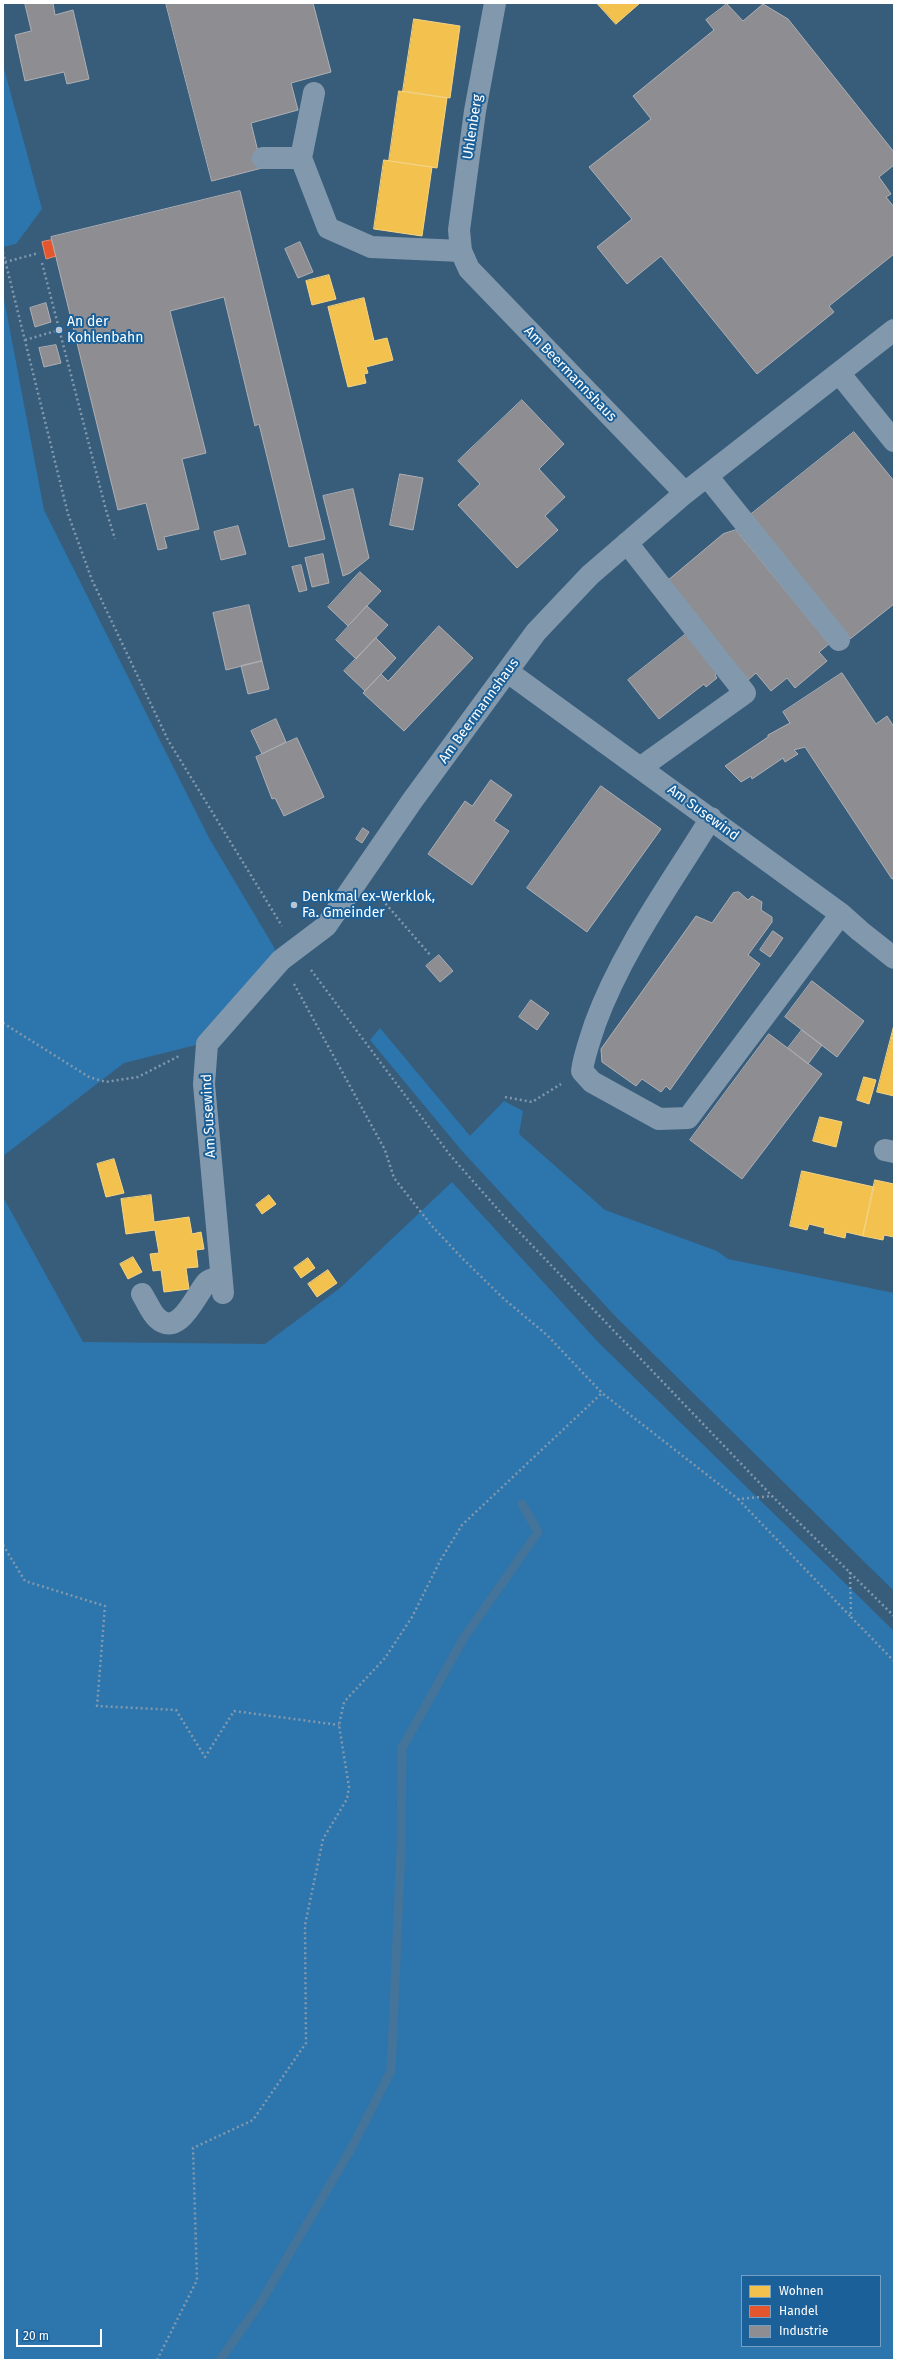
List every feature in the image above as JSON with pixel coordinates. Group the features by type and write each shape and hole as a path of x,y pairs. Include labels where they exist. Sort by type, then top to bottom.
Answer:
{"street":[{"name":"Uhlenberg","path":"462,251 459,230 463,196 475,111 495,3"},
{"path":"314,93 300,158 328,228 371,247 462,251"},
{"path":"263,158 300,158"},
{"name":"Am Beermannshaus","path":"462,251 469,269 685,493"},
{"name":"Am Beermannshaus","path":"289,955 326,926 412,801 536,632 590,575 685,493 894,330"},
{"path":"839,373 894,441"},
{"path":"708,476 839,640"},
{"path":"627,542 745,693 640,768"},
{"name":"Am Susewind","path":"508,672 711,818 841,914 860,932 894,958"},
{"path":"711,818 627,952 601,1009 583,1058 582,1071 592,1082 659,1119 688,1118 841,914"},
{"path":"207,1044 289,955"},
{"name":"Am Susewind","path":"142,1294 157,1318 166,1323 176,1322 185,1315 208,1281 222,1285 204,1084 207,1044"}],"path":[{"path":"3,252 68,514 92,580 168,740 289,955 385,1150 394,1178 411,1200 462,1258 504,1299 547,1335 602,1393 738,1499 894,1661"},
{"path":"5,262 38,253"},
{"path":"42,263 115,539"},
{"path":"25,340 59,330"},
{"path":"379,895 431,956"},
{"path":"289,955 344,1018 460,1167 502,1214 772,1496 894,1616"},
{"path":"3,1023 88,1077 106,1082 138,1077 207,1044"},
{"path":"506,1097 532,1102 582,1071"},
{"path":"157,2360 197,2280 193,2148 253,2120 306,2043 305,1925 322,1839 347,1799 349,1787 339,1725 344,1702 385,1658 412,1617 440,1561 462,1526 602,1393"},
{"path":"738,1499 772,1496"},
{"path":"3,1545 25,1581 105,1606 97,1706 176,1710 205,1757 234,1711 339,1725"},
{"path":"850,1572 851,1616"}],"shaded area":[{"path":"3,65 42,209 16,244 3,247"},
{"path":"3,294 44,510 209,838 275,949 272,959 196,1045 124,1063 3,1156"},
{"path":"380,1028 470,1136 504,1101 523,1111 519,1134 605,1210 717,1251 728,1259 894,1293 894,1591 616,1317 462,1151 370,1040"},
{"path":"452,1182 598,1342 894,1631 894,2360 3,2360 3,1197 83,1342 265,1344 340,1288"}],"building: Wohnen":[{"path":"597,3 640,3 616,24"},
{"path":"414,19 460,26 450,98 403,91"},
{"path":"399,91 447,98 437,168 389,161"},
{"path":"384,160 432,167 422,236 374,229"},
{"path":"329,275 336,299 312,305 306,281"},
{"path":"364,298 374,341 387,338 393,360 366,367 368,373 364,374 366,383 348,387 328,307"},
{"path":"894,1025 894,1039 891,1038"},
{"path":"891,1038 894,1039 894,1096 877,1092"},
{"path":"864,1077 876,1080 869,1104 857,1100"},
{"path":"820,1117 842,1122 836,1147 813,1141"},
{"path":"114,1159 124,1193 106,1197 97,1164"},
{"path":"802,1171 874,1187 863,1236 846,1232 845,1238 824,1233 825,1228 809,1224 807,1230 790,1226"},
{"path":"875,1180 894,1184 894,1237 884,1235 883,1240 863,1236"},
{"path":"151,1195 154,1222 189,1217 192,1234 201,1232 204,1249 196,1250 198,1267 186,1268 189,1289 164,1292 161,1270 153,1271 150,1254 159,1253 155,1230 126,1234 121,1199"},
{"path":"269,1195 276,1204 262,1214 256,1205"},
{"path":"133,1257 142,1272 128,1279 120,1264"},
{"path":"308,1258 315,1268 301,1278 294,1268"},
{"path":"328,1270 337,1283 317,1297 308,1284"}],"building: Handel":[{"path":"52,240 56,256 46,259 42,242"}],"building: Industrie":[{"path":"25,3 53,3 55,15 73,10 89,79 67,84 64,72 25,81 15,35 31,31"},
{"path":"166,3 313,3 331,72 291,83 298,110 251,123 262,168 212,181"},
{"path":"727,4 743,21 763,4 788,19 894,152 894,165 879,177 891,194 886,197 894,207 894,254 829,306 834,312 757,374 661,256 627,284 597,247 632,219 589,167 651,119 633,96 714,30 706,20"},
{"path":"240,191 325,539 289,547 259,424 255,426 224,297 170,311 206,453 182,459 199,529 164,537 167,548 158,550 146,503 118,510 51,237"},
{"path":"300,242 313,272 298,278 285,249"},
{"path":"46,303 51,322 35,327 30,308"},
{"path":"56,345 61,363 44,367 39,348"},
{"path":"522,400 564,444 539,469 565,497 545,516 558,530 517,568 458,505 480,484 458,461"},
{"path":"854,432 894,481 894,604 850,639 750,515"},
{"path":"400,474 423,478 413,530 390,525"},
{"path":"353,489 369,558 350,573 343,576 323,496"},
{"path":"238,526 246,554 221,560 214,532"},
{"path":"736,530 829,644 819,652 827,661 795,688 787,678 771,691 756,673 748,680 667,581 723,534"},
{"path":"323,554 329,583 312,587 305,558"},
{"path":"301,565 307,590 299,592 292,567"},
{"path":"360,572 381,591 348,626 328,607"},
{"path":"249,605 262,661 226,670 213,613"},
{"path":"367,606 388,625 356,659 336,640"},
{"path":"439,626 473,658 404,731 363,693 381,674 388,681"},
{"path":"686,634 717,673 715,675 717,678 706,687 704,684 659,719 628,680"},
{"path":"376,638 396,658 365,691 344,671"},
{"path":"262,661 269,689 248,694 241,666"},
{"path":"842,673 876,724 887,716 894,727 894,878 892,879 805,747 794,750 798,754 785,762 783,758 752,779 751,776 741,782 725,766 768,737 768,735 790,723 783,712"},
{"path":"276,719 286,742 262,754 251,731"},
{"path":"297,738 324,797 284,816 275,798 272,799 256,757"},
{"path":"491,780 512,795 494,821 509,831 472,885 428,854 465,801 472,806"},
{"path":"601,786 661,829 587,932 527,888"},
{"path":"363,828 369,832 362,843 356,839"},
{"path":"739,892 748,900 752,896 762,902 761,910 772,917 772,922 748,955 760,964 670,1090 666,1086 661,1092 642,1079 636,1086 602,1062 601,1049 696,916 712,923 733,893"},
{"path":"773,931 783,938 770,957 760,950"},
{"path":"439,955 453,971 440,982 426,966"},
{"path":"812,981 864,1021 837,1057 785,1017"},
{"path":"531,1000 549,1013 537,1030 519,1017"},
{"path":"802,1030 822,1045 808,1064 788,1048"},
{"path":"769,1034 822,1074 742,1179 690,1140"}],"waterway":[{"path":"220,2360 261,2302 351,2149 391,2071 401,1851 402,1748 463,1639 538,1532 522,1504"}],"place":[{"name":"An der Kohlenbahn","path":"59,330"},
{"name":"Denkmal ex-Werklok, Fa. Gmeinder","path":"294,905"}]}
